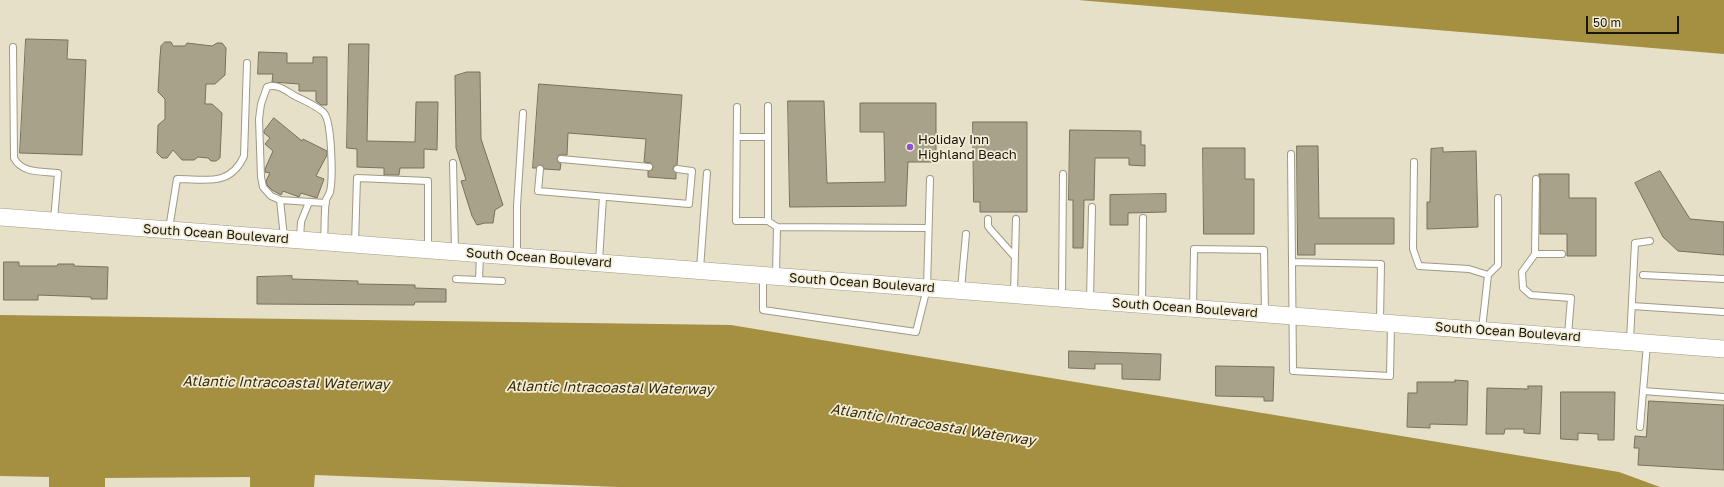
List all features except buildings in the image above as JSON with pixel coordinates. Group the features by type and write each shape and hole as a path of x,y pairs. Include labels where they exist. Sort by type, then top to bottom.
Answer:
{"main road":[{"name":"South Ocean Boulevard","path":"0,217 1724,348"}],"lane":[{"path":"13,47 14,158 16,162 25,169 58,173 53,221"},
{"path":"169,230 177,179 222,179 232,174 240,166 244,156 246,63"},
{"path":"324,242 326,203 330,191 331,179 330,132 324,113 276,85 271,85 267,87 265,91 259,119 261,177 263,187 267,193 280,200 326,203"},
{"path":"768,106 768,221"},
{"path":"737,107 736,221 768,221 777,227 928,228"},
{"path":"517,256 517,206 523,113"},
{"path":"737,137 768,137"},
{"path":"1291,154 1293,371 1390,376 1381,264 1292,262"},
{"path":"562,159 649,167"},
{"path":"1414,162 1413,249 1419,266 1469,269 1488,275"},
{"path":"453,163 455,252"},
{"path":"540,169 538,191 689,204 692,171 677,169"},
{"path":"700,271 707,173"},
{"path":"1062,298 1063,174"},
{"path":"355,244 357,178 428,181 428,250"},
{"path":"777,227 770,276 763,310 916,332 927,288 930,179"},
{"path":"1536,179 1535,254 1522,272 1523,288 1531,295 1571,298 1568,337"},
{"path":"599,263 603,197"},
{"path":"1482,330 1488,275 1498,265 1498,198"},
{"path":"280,200 292,239"},
{"path":"292,239 309,202"},
{"path":"1090,300 1092,207"},
{"path":"988,218 988,226 1016,257"},
{"path":"1014,294 1016,218"},
{"path":"1142,304 1143,218"},
{"path":"961,290 966,234"},
{"path":"1630,342 1635,243 1650,241"},
{"path":"1193,308 1194,249 1264,250 1265,314"},
{"path":"479,280 480,254"},
{"path":"1535,254 1562,254"},
{"path":"1643,275 1724,279"},
{"path":"456,279 502,281"},
{"path":"1632,306 1724,312"},
{"path":"1640,427 1647,343"},
{"path":"1643,392 1724,397"}],"water":[{"path":"1078,0 1724,0 1724,54"},
{"name":"Atlantic Intracoastal Waterway","path":"0,315 731,325 1619,472 1660,487 618,487 315,475 314,487 250,487 250,477 105,478 105,487 49,487 49,477 0,476"}],"place":[{"name":"Holiday Inn Highland Beach","path":"910,147"}]}
